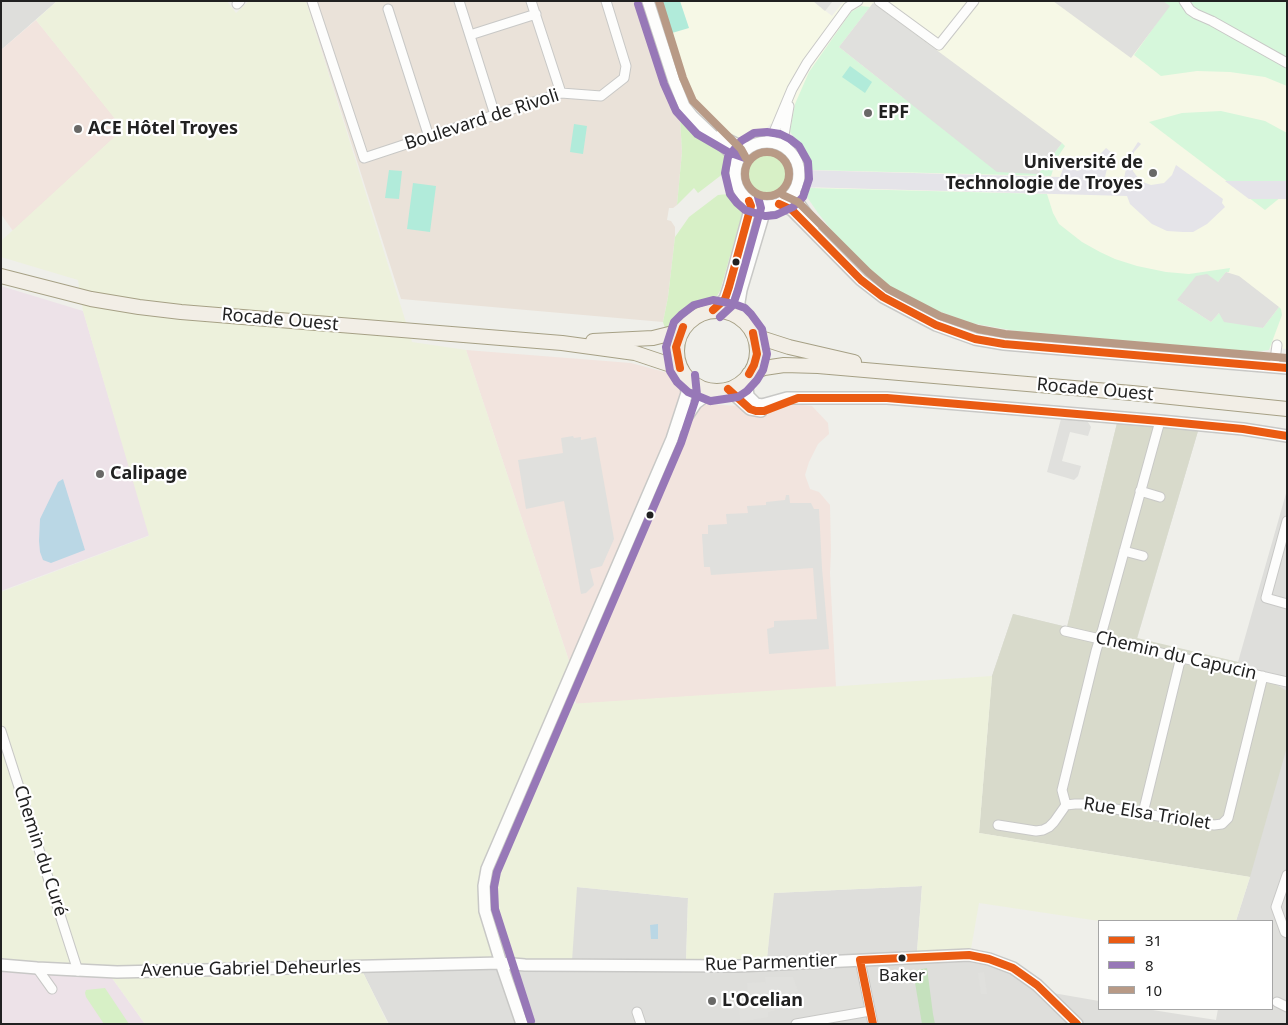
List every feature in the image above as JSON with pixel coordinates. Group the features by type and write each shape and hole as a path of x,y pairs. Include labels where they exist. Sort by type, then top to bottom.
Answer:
{"main road":[{"name":"Rocade Ouest","path":"1,276 91,299 180,312 562,343 635,353 683,372"},
{"path":"713,310 740,317 753,333 756,344 757,354 748,376 735,387 728,389 712,390 702,388 693,383 683,372 677,358 676,348 678,337 688,322 699,314 713,310"},
{"name":"Rocade Ouest","path":"562,343 653,338 684,328"},
{"name":"Rocade Ouest","path":"753,333 761,338 789,347 904,374"},
{"name":"Rocade Ouest","path":"748,376 764,368 784,365 818,366 1132,393 1287,409"}],"street":[{"name":"Boulevard de Rivoli","path":"312,1 364,158 561,92 601,96 624,78 626,66 606,1"},
{"path":"459,1 495,115"},
{"path":"531,1 561,92"},
{"path":"648,1 684,106 734,156 737,162"},
{"path":"879,1 939,45 974,1"},
{"path":"1184,1 1190,10 1196,14 1220,25 1287,63"},
{"path":"767,142 774,132 792,89 810,58 848,7 856,2"},
{"path":"388,9 429,137"},
{"path":"470,35 536,14"},
{"path":"786,148 784,135 792,89"},
{"path":"703,126 732,143 748,148"},
{"path":"713,310 725,299 751,206 739,190 736,182 737,162 748,148 757,144 767,142 786,148 795,158 799,172 799,179 794,192 788,199 779,204 766,206 749,201"},
{"path":"794,192 798,204 841,260"},
{"path":"779,204 792,210 861,280 883,297 936,325 975,339 1004,344 1287,368"},
{"path":"740,317 738,310 741,290 766,206"},
{"path":"1274,366 1277,345"},
{"path":"522,1024 485,911 484,886 487,869 672,439 687,393 683,372"},
{"path":"748,376 748,396 756,404 762,405 787,398 922,400 1243,429 1287,436"},
{"path":"728,389 756,411 764,411 798,398"},
{"path":"672,439 696,403 712,390"},
{"name":"Rue Elsa Triolet","path":"1066,806 1062,793 1100,639 1160,421"},
{"path":"1140,491 1160,497"},
{"path":"1286,526 1266,598 1287,604"},
{"path":"1124,551 1144,556"},
{"name":"Chemin du Capucin","path":"1065,631 1287,682"},
{"path":"1142,813 1181,657"},
{"name":"Rue Elsa Triolet","path":"998,825 1036,831 1043,830 1054,822 1066,806 1084,804 1225,827 1262,676"},
{"name":"Chemin du Curé","path":"1,731 78,971"},
{"path":"1287,875 1276,907 1287,933"},
{"name":"Rue Parmentier","path":"501,963 525,965 738,966 970,954 1013,968 1037,985 1077,1024"},
{"path":"860,960 874,1024"},
{"name":"Avenue Gabriel Deheurles","path":"1,965 78,971 154,971 501,963"},
{"path":"37,968 52,989"},
{"path":"1277,1002 1287,1007"},
{"path":"796,1024 870,1011"},
{"path":"637,1012 641,1024"}],"shaded area":[{"path":"1,1 57,1 1,50"},
{"path":"57,1 227,1 236,13 249,1 306,1 412,342 466,350 569,661 554,705 992,676 979,833 1250,877 1236,920 1098,921 979,903 971,949 917,952 922,886 774,893 767,958 686,962 688,898 577,887 572,961 358,962 388,1024 145,1024 112,978 1,971 1,592 149,536 83,311 78,280 1,257 1,241 123,129 36,20"},
{"path":"306,1 640,1 680,118 682,152 677,205 669,208 667,220 671,221 675,227 675,237 663,322 401,299"},
{"path":"655,1 813,1 832,16 844,1 1205,1 1287,53 1287,349 993,323 815,198 815,161 795,127 770,124 762,134 747,139 734,137 705,118 687,99"},
{"path":"813,1 833,1 825,11"},
{"path":"1053,1 1163,1 1170,6 1131,58"},
{"path":"873,3 1062,143 1038,174 997,172 839,47"},
{"path":"36,20 124,129 13,231 1,214 1,50"},
{"path":"1138,142 1141,144 1134,152 1131,163 1133,171 1140,181 1151,185 1164,183 1172,175 1176,165 1223,199 1222,203 1225,207 1207,224 1193,232 1183,232 1167,231 1152,224 1130,204 1127,196 800,187 803,170 1060,177 1064,166 1078,171 1082,166 1086,169 1106,148 1111,152 1105,177 1124,178 1129,156"},
{"path":"1225,181 1287,181 1287,199 1249,199"},
{"path":"1226,272 1239,276 1279,307 1263,328 1224,322 1219,313 1211,322 1177,300 1196,276 1207,274 1218,282"},
{"path":"1,286 83,311 150,535 1,591"},
{"path":"466,350 631,363 672,374 707,404 739,406 759,417 793,404 812,406 828,423 829,434 818,444 805,475 810,489 819,492 830,505 830,573 836,687 576,704 569,661"},
{"path":"1061,419 1088,422 1091,427 1088,436 1070,432 1062,461 1081,466 1078,476 1074,480 1047,472"},
{"path":"1117,423 1198,431 1137,639 1238,662 1287,490 1287,1024 389,1024 357,961 577,887 688,898 686,961 767,958 773,893 922,886 917,952 971,949 1021,967 1053,993 1098,1001 1098,1010 1152,1010 1216,1020 1218,1010 1273,1010 1273,920 1236,920 1250,877 992,676 1013,614 1067,627"},
{"path":"1117,423 1198,431 1137,638 1238,662 1287,691 1287,747 1250,877 979,833 992,676 1013,614 1067,627"},
{"path":"573,436 574,438 581,437 581,440 596,437 614,539 602,566 590,569 594,585 586,593 581,594 564,501 526,509 518,460 563,453 561,438"},
{"path":"786,495 789,495 790,503 811,503 814,509 819,509 829,649 769,654 767,629 774,627 774,621 817,619 813,568 711,575 710,567 704,567 702,534 708,534 708,525 727,524 726,514 748,513 747,506 766,505 766,502 785,500"},
{"path":"1,971 112,978 145,1024 1,1024"},
{"path":"984,972 987,994 981,994 978,973"},
{"path":"765,977 793,977 798,991 772,999 776,1010 768,1012 768,1017 740,1022 739,1000 748,999 747,983 765,982 766,984"}],"green space":[{"path":"662,1 680,1 689,28 672,33"},
{"path":"1163,1 1287,1 1287,86 1265,77 1230,72 1197,71 1161,76 1134,55 1169,6"},
{"name":"EPF","path":"861,6 870,7 839,47 901,96 1038,174 1062,143 1065,146 1057,158 1051,176 811,170 804,149 790,132 795,104 809,72 851,12"},
{"path":"850,66 872,82 865,93 842,77"},
{"path":"1221,111 1265,121 1287,133 1287,192 1265,210 1149,122 1182,113"},
{"path":"680,118 685,118 730,160 730,163 724,173 698,193 694,188 677,205 682,152"},
{"path":"574,124 587,126 583,154 570,152"},
{"path":"762,148 772,148 786,155 793,169 793,179 786,193 772,200 762,200 752,196 745,189 741,179 741,169 745,159 752,152"},
{"path":"389,170 402,171 399,199 385,198"},
{"path":"413,183 436,186 430,232 407,229"},
{"path":"809,188 1047,194 1059,224 1082,242 1115,259 1166,272 1189,274 1230,268 1229,272 1226,272 1218,282 1177,300 1211,322 1219,313 1263,328 1279,307 1282,315 1269,350 1256,352 1016,331 971,323 922,305 895,290 866,268 818,213 807,197"},
{"path":"718,195 735,195 739,199 743,211 720,291 714,301 686,312 675,323 665,328 663,322 675,237 689,217"},
{"path":"927,968 935,1024 922,1024 913,971"},
{"path":"105,988 129,1024 104,1024 86,997 86,990"}],"water":[{"path":"63,479 85,550 51,563 43,560 40,552 40,519 58,482"},
{"path":"658,924 658,939 651,939 650,925"}],"transit line":[{"name":"10","path":"659,1 683,78 693,101 741,149 746,158"},
{"name":"8","path":"638,4 664,84 676,111 697,134 728,152 745,158"},
{"name":"8","path":"765,216 745,210 737,203 730,194 725,173 728,157 741,141 754,133 767,132 780,134 799,146 808,162 809,179 803,197 793,207 776,215 766,216"},
{"name":"10","path":"763,152 771,152 783,158 789,174 783,190 771,196 763,196 751,190 745,178 745,170 751,158 763,152"},
{"name":"10","path":"783,195 798,202 868,272 888,289 940,316 978,329 1005,334 1287,358"},
{"name":"8","path":"720,317 733,305 738,290 761,208 758,197"},
{"name":"31","path":"713,310 725,299 729,287 751,206 749,201"},
{"name":"31","path":"779,204 792,210 861,280 883,297 936,325 975,339 1004,344 1287,368"},
{"name":"8","path":"710,401 688,392 677,382 670,371 666,347 674,322 694,305 713,300 745,308 762,329 767,354 763,370 747,391 738,397 711,401"},
{"name":"31","path":"680,368 676,347 683,327"},
{"name":"31","path":"749,374 757,354 753,333"},
{"name":"8","path":"531,1021 495,909 494,887 497,872 681,443 697,395 695,375"},
{"name":"31","path":"728,389 750,409 756,411 764,411 798,398 887,398 1160,421 1243,429 1287,436"},
{"name":"31","path":"860,960 969,955 989,959 1013,968 1037,985 1077,1024"},
{"name":"31","path":"860,960 873,1024"}],"place":[{"name":"EPF","path":"868,113"},
{"name":"ACE Hôtel Troyes","path":"78,129"},
{"name":"Université de Technologie de Troyes","path":"1153,173"},
{"name":"Calipage","path":"100,474"},
{"name":"Baker","path":"902,958"},
{"name":"L'Ocelian","path":"712,1001"}]}
